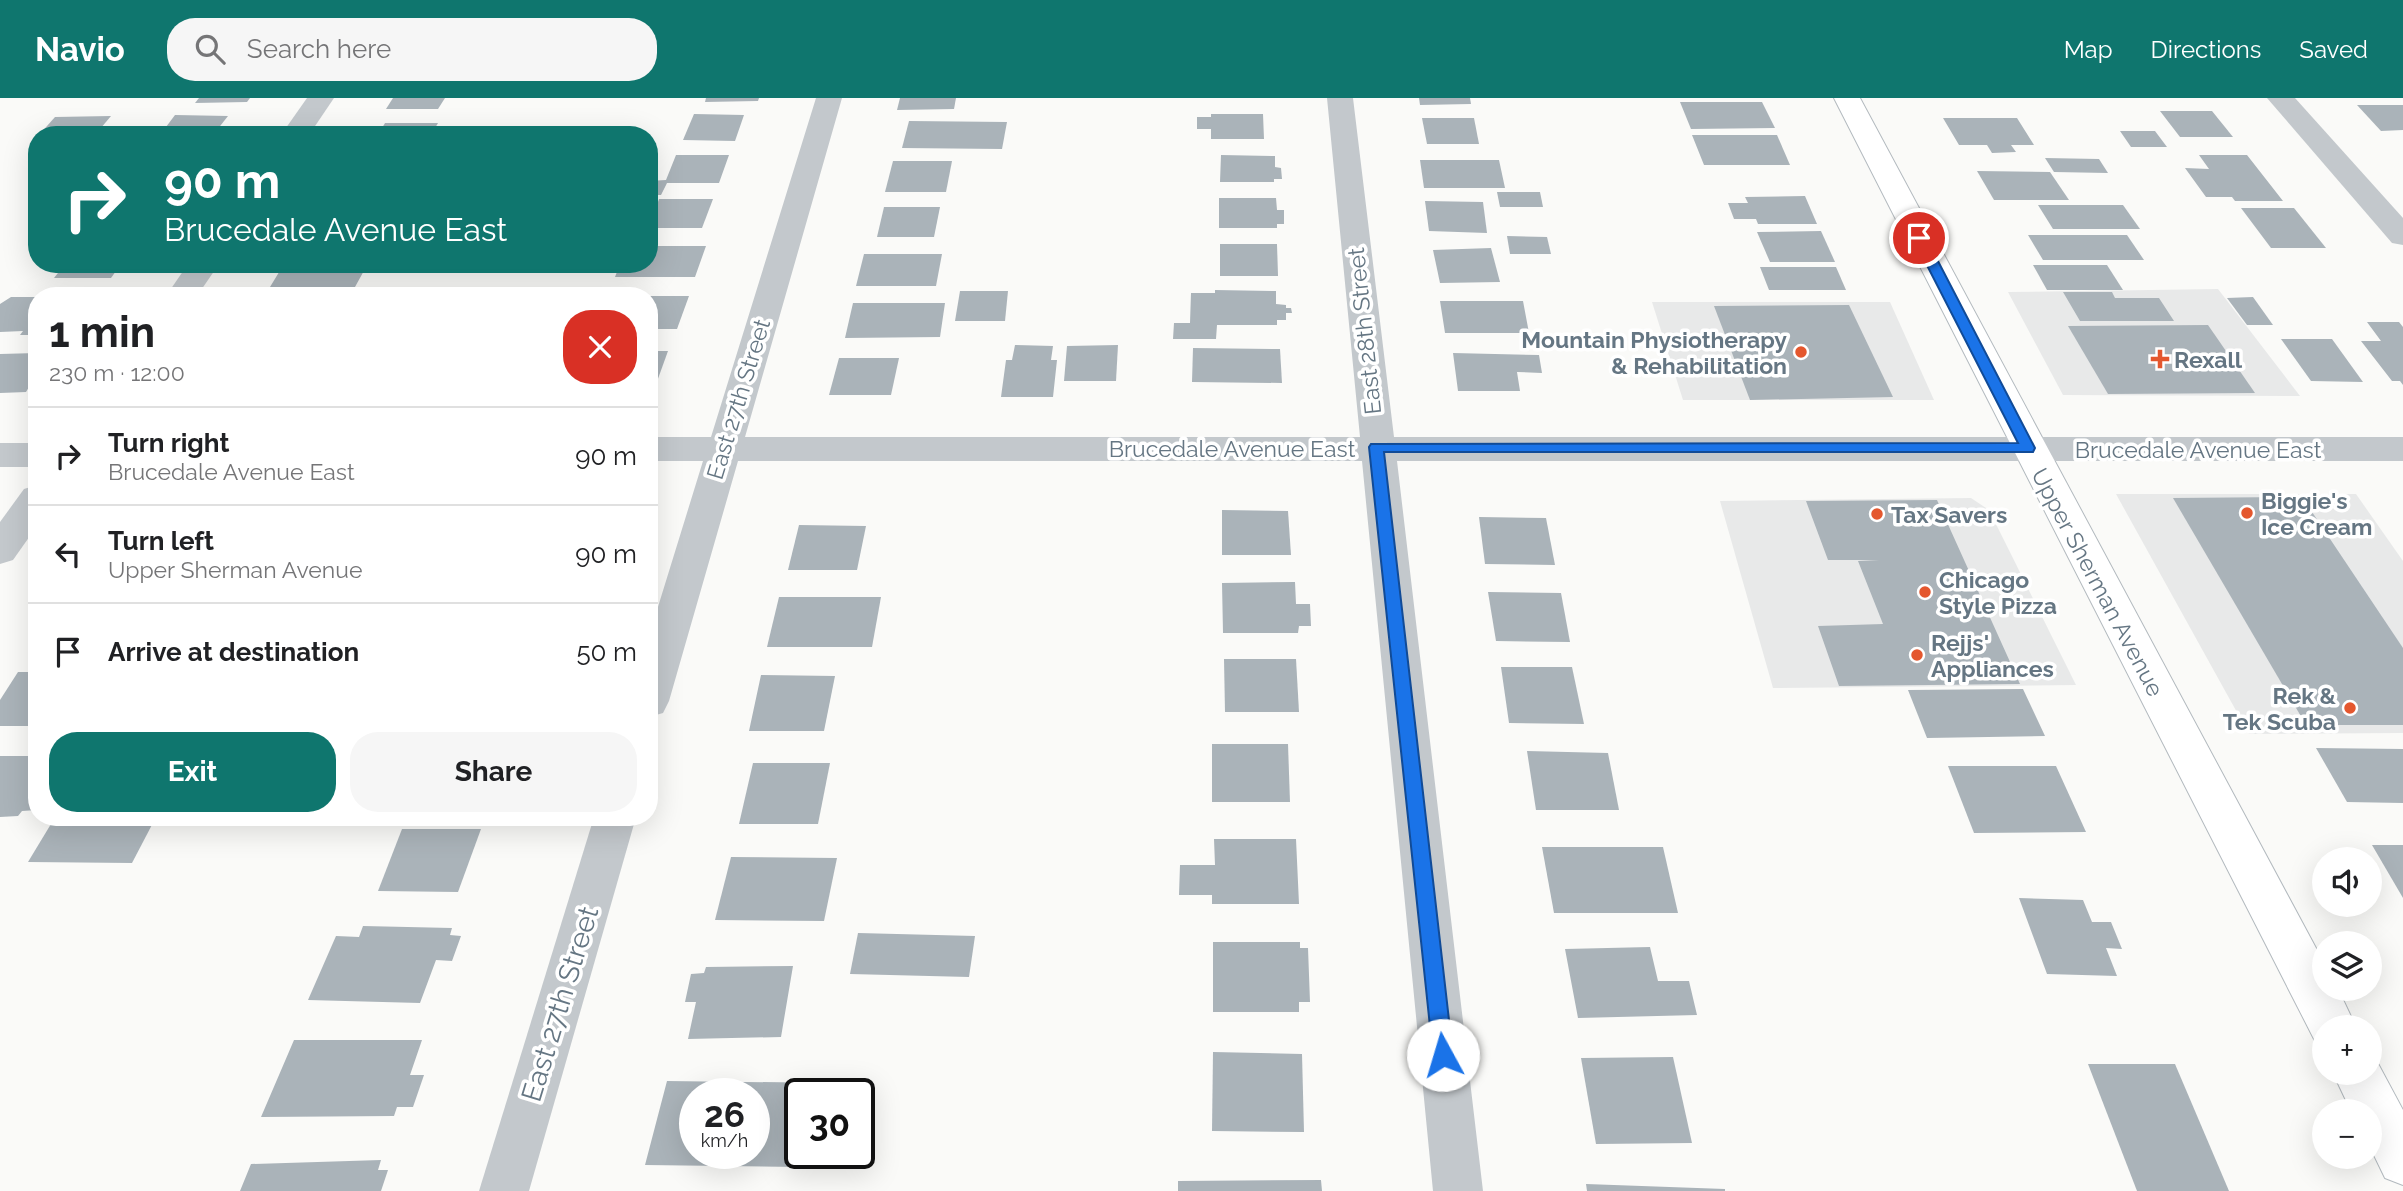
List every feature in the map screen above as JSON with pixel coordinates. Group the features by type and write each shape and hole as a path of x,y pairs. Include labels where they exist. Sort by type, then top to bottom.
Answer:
{"main road":[{"name":"Upper Sherman Avenue","path":"1847,98 2327,1015"},
{"path":"2363,1085 2403,1160"}],"street":[{"path":"301,126 321,98"},
{"name":"East 27th Street","path":"658,670 829,98"},
{"name":"East 28th Street","path":"1340,98 1458,1191"},
{"path":"2280,98 2403,236"},
{"name":"Brucedale Avenue East","path":"658,449 2403,449"},
{"path":"0,455 28,455"},
{"path":"0,550 28,511"},
{"name":"East 27th Street","path":"504,1191 612,826"}],"shaded area":[{"path":"2218,289 2300,396 2063,395 2008,292"},
{"path":"1652,302 1890,302 1934,400 1683,400"},
{"path":"2116,494 2356,494 2403,561 2403,733 2249,734"},
{"path":"1971,498 1989,510 2076,685 1773,688 1720,501"}],"building":[{"path":"199,98 250,98 247,102 195,103"},
{"path":"393,98 445,98 438,109 386,109"},
{"path":"706,98 759,98 758,101 705,102"},
{"path":"900,98 956,98 954,109 897,110"},
{"path":"1419,98 1470,98 1471,104 1420,105"},
{"path":"1680,102 1762,102 1775,128 1691,129"},
{"path":"2357,105 2403,105 2403,130 2381,131"},
{"path":"2160,111 2212,111 2233,137 2180,137"},
{"path":"694,114 744,115 735,141 683,140"},
{"path":"1211,114 1263,114 1264,139 1211,139 1211,129 1197,129 1197,117 1211,117"},
{"path":"175,115 228,116 220,126 167,126"},
{"path":"111,116 103,126 47,126 55,117"},
{"path":"1422,118 1474,118 1479,144 1427,144"},
{"path":"1943,118 2017,118 2034,145 2011,145 2016,152 1992,153 1987,145 1959,145"},
{"path":"909,121 1007,122 1002,149 902,148"},
{"path":"385,123 438,123 436,126 383,126"},
{"path":"2120,131 2155,131 2167,147 2131,147"},
{"path":"1692,135 1777,135 1790,165 1704,165"},
{"path":"676,155 729,155 719,183 667,183 661,195 658,195 658,180 666,180"},
{"path":"1221,155 1275,156 1275,167 1281,168 1282,179 1274,179 1274,182 1220,182"},
{"path":"2199,155 2247,155 2283,201 2235,201 2232,197 2206,197 2185,168 2209,169"},
{"path":"2045,158 2099,159 2108,173 2054,172"},
{"path":"1420,160 1499,160 1505,188 1424,188"},
{"path":"893,161 952,161 946,192 885,192"},
{"path":"1977,171 2050,172 2069,200 1994,200"},
{"path":"1497,192 1540,192 1543,207 1500,207"},
{"path":"1805,196 1817,224 1758,224 1756,219 1734,219 1728,203 1748,203 1745,197"},
{"path":"1219,198 1276,198 1277,210 1284,210 1284,224 1277,224 1277,228 1219,228"},
{"path":"659,199 713,199 702,228 658,228"},
{"path":"1425,201 1483,202 1487,233 1429,231"},
{"path":"2038,205 2123,205 2140,229 2053,229"},
{"path":"884,207 940,207 934,237 877,237"},
{"path":"2241,208 2294,208 2326,248 2271,248"},
{"path":"1821,231 1835,262 1770,262 1757,232"},
{"path":"2028,235 2127,235 2144,260 2043,260"},
{"path":"1507,236 1547,237 1551,254 1510,254"},
{"path":"1220,244 1277,244 1278,276 1220,276"},
{"path":"658,246 706,246 695,277 615,277 617,273 658,273"},
{"path":"1491,248 1500,282 1440,283 1433,250"},
{"path":"864,254 942,254 936,286 856,286"},
{"path":"2033,265 2107,265 2123,290 2047,290"},
{"path":"1760,267 1836,267 1846,290 1769,290"},
{"path":"58,273 115,273 111,278 54,278"},
{"path":"279,273 363,273 355,287 270,287"},
{"path":"1215,290 1276,291 1276,304 1286,305 1286,308 1291,308 1292,313 1286,313 1286,320 1277,320 1277,325 1217,325 1216,339 1173,339 1174,323 1190,323 1191,293 1215,293"},
{"path":"960,291 1008,291 1005,321 955,321"},
{"path":"2063,292 2112,292 2115,298 2159,298 2174,321 2080,321"},
{"path":"658,296 689,296 677,329 658,329"},
{"path":"11,297 28,297 28,335 20,335 23,331 0,332 0,304"},
{"path":"2253,297 2273,325 2247,325 2227,298"},
{"path":"1440,301 1523,301 1529,333 1445,333"},
{"path":"853,303 945,303 940,337 845,338"},
{"name":"Mountain Physiotherapy & Rehabilitation","path":"1849,305 1893,397 1750,400 1714,306"},
{"path":"2367,322 2399,322 2403,327 2403,385 2400,381 2392,381 2361,341 2381,341"},
{"name":"Rexall","path":"2208,325 2255,393 2108,394 2068,326"},
{"path":"2281,339 2332,339 2363,382 2311,381"},
{"path":"1015,345 1053,346 1051,360 1057,360 1053,397 1001,397 1006,360 1012,360"},
{"path":"1118,345 1116,381 1064,381 1067,346"},
{"path":"1193,348 1280,349 1282,383 1192,382"},
{"path":"658,351 668,351 658,379"},
{"path":"28,353 26,392 0,393 0,354"},
{"path":"1453,353 1539,355 1542,373 1517,372 1520,391 1458,391"},
{"path":"839,358 899,358 891,395 829,395"},
{"path":"2302,497 2403,648 2403,725 2306,725 2173,498"},
{"path":"1937,500 2020,684 1839,686 1818,626 1883,624 1858,561 1879,560 1828,560 1806,501"},
{"path":"1222,510 1288,511 1291,555 1222,555"},
{"path":"1479,517 1546,518 1555,565 1485,564"},
{"path":"799,525 866,526 857,570 788,570"},
{"path":"1295,582 1296,604 1310,604 1311,626 1299,626 1298,633 1223,633 1222,583"},
{"path":"1488,592 1561,593 1570,642 1496,641"},
{"path":"779,597 881,597 872,647 767,647"},
{"path":"1224,659 1296,659 1299,712 1225,712"},
{"path":"1501,667 1572,667 1584,724 1509,723"},
{"path":"18,672 28,672 28,726 0,726 0,700"},
{"path":"761,675 835,676 824,731 749,731"},
{"path":"2023,689 2045,736 1927,738 1908,690"},
{"path":"1212,744 1288,744 1290,802 1212,802"},
{"path":"2316,748 2403,749 2403,803 2347,802"},
{"path":"1527,751 1608,753 1619,810 1536,810"},
{"path":"0,756 28,756 28,811 22,811 18,816 0,817"},
{"path":"753,763 830,763 818,824 739,824"},
{"path":"1948,766 2056,766 2086,832 1974,833"},
{"path":"50,826 151,826 132,863 28,862"},
{"path":"402,829 481,829 458,892 378,891"},
{"path":"1214,839 1296,839 1299,904 1212,904 1212,895 1179,895 1180,865 1215,865"},
{"path":"2372,845 2403,845 2403,898 2382,862 2382,847"},
{"path":"1542,847 1663,847 1678,913 1554,913"},
{"path":"731,857 837,858 824,921 715,920"},
{"path":"2019,898 2083,900 2092,922 2111,922 2122,949 2106,948 2117,976 2047,974"},
{"path":"363,926 452,928 450,935 461,936 452,961 436,960 420,1003 308,1000 336,936 359,937"},
{"path":"858,933 975,936 969,977 850,974"},
{"path":"1213,942 1300,942 1300,948 1308,948 1310,1002 1299,1002 1299,1012 1213,1012"},
{"path":"1650,947 1658,981 1689,981 1697,1015 1578,1018 1565,949"},
{"path":"793,966 781,1037 688,1039 696,1002 685,1002 691,974 704,973 706,967"},
{"path":"294,1040 422,1040 410,1075 424,1075 413,1107 397,1107 394,1116 261,1117"},
{"path":"1213,1052 1302,1054 1304,1132 1212,1131"},
{"path":"1673,1057 1692,1143 1596,1144 1581,1058"},
{"path":"2088,1064 2175,1064 2229,1191 2137,1191"},
{"path":"667,1081 679,1081 679,1165 645,1165"},
{"path":"770,1082 784,1082 784,1167 770,1167"},
{"path":"381,1160 378,1170 388,1170 381,1191 240,1191 251,1164"},
{"path":"1321,1180 1322,1191 1178,1191 1178,1181"},
{"path":"1586,1184 1725,1189 1725,1191 1587,1191"}],"place":[{"name":"Mountain Physiotherapy & Rehabilitation","path":"1801,352"},
{"name":"Rexall","path":"2160,359"},
{"name":"Biggie's Ice Cream","path":"2247,513"},
{"name":"Tax Savers","path":"1877,514"},
{"name":"Chicago Style Pizza","path":"1925,592"},
{"name":"Rejjs' Appliances","path":"1917,655"},
{"name":"Rek & Tek Scuba","path":"2350,708"}],"route":[{"path":"1443,1055 1376,447 2028,448 1919,238"}]}
